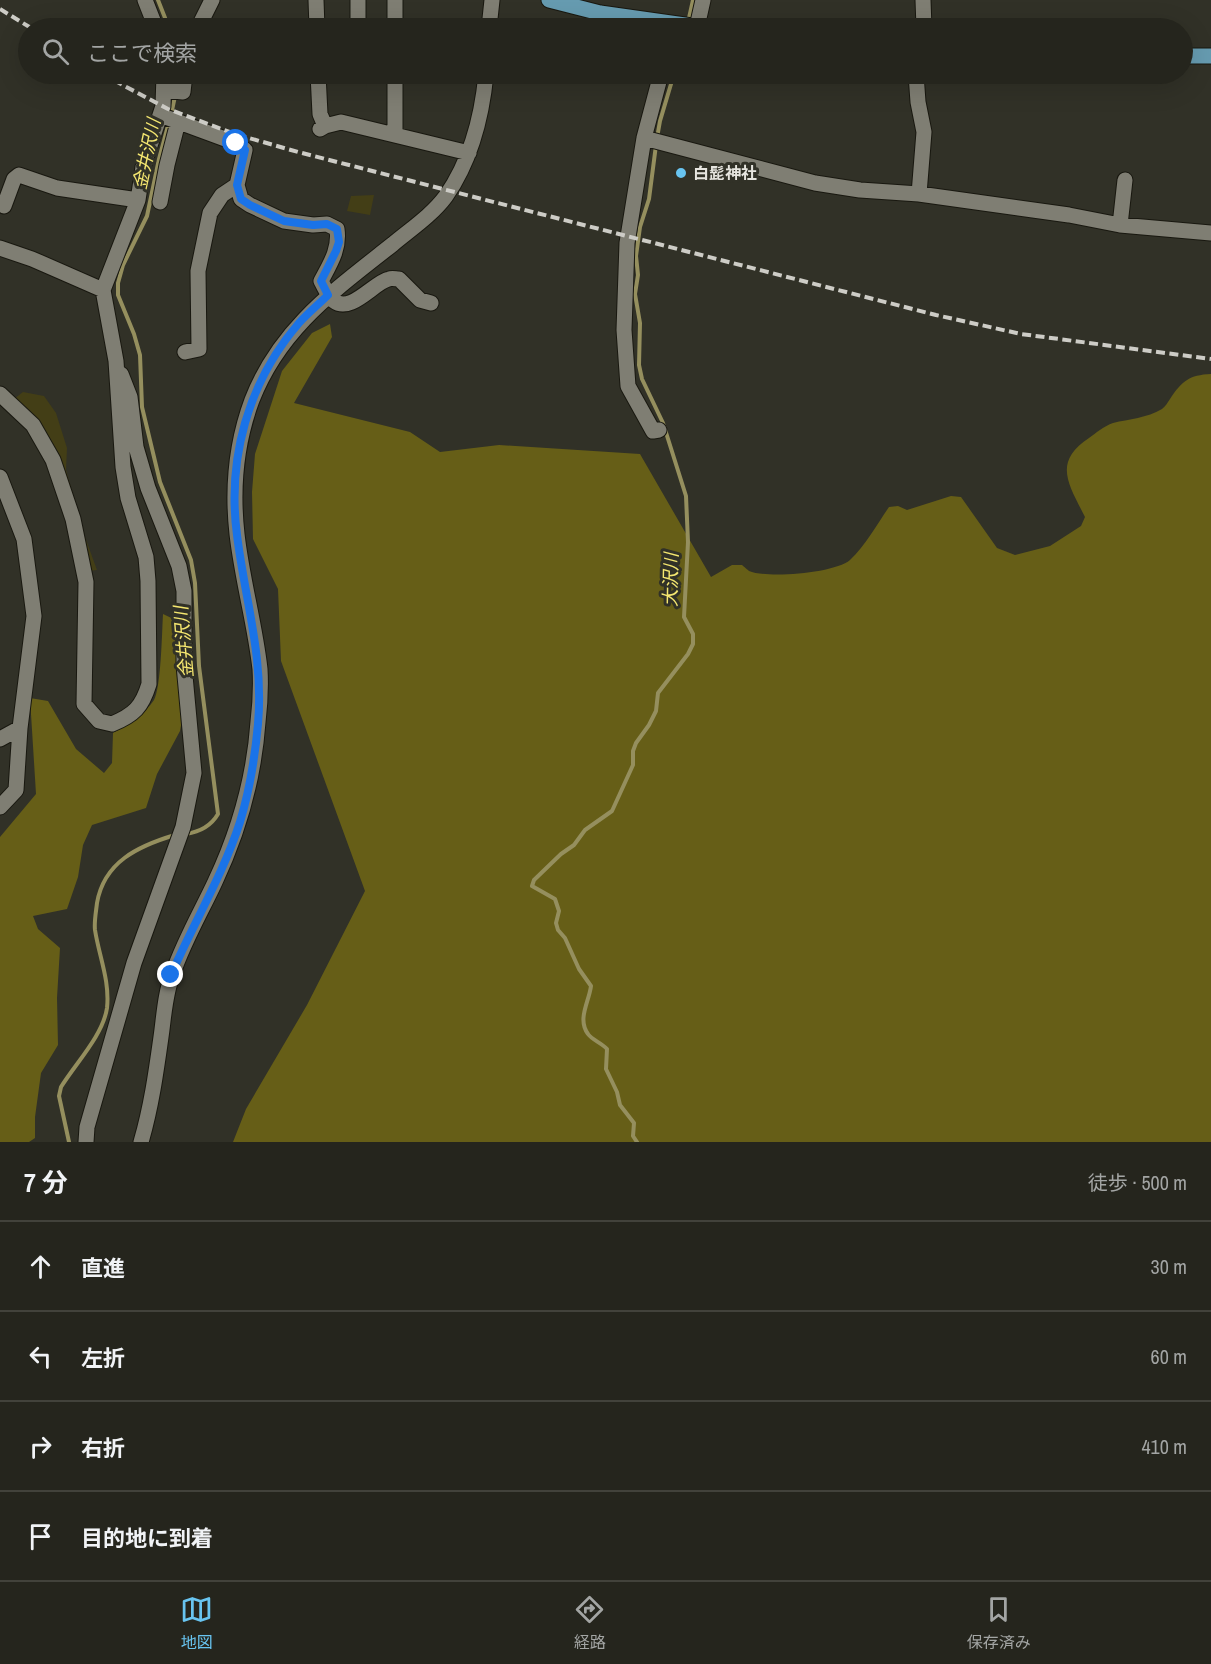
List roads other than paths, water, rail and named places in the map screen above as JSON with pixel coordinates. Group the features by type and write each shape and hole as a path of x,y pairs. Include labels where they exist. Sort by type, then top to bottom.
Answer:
{"main road":[{"path":"549,0 626,18"},
{"path":"1193,56 1211,56"}],"street":[{"path":"145,0 152,18"},
{"path":"203,18 212,0"},
{"path":"316,0 317,18"},
{"path":"358,0 358,18"},
{"path":"395,0 395,18"},
{"path":"490,18 492,0"},
{"path":"702,18 703,0"},
{"path":"923,0 924,18"},
{"path":"160,202 167,165 169,118 165,84"},
{"path":"165,90 183,92 184,84"},
{"path":"318,84 322,127 341,122 469,153"},
{"path":"395,84 395,135"},
{"path":"141,1142 153,1093 171,975 217,879 236,832 253,771 260,671 237,533 235,490 237,455 245,423 261,379 299,323 328,295 425,218 444,198 458,177 469,153 478,123 484,84"},
{"path":"658,84 644,138 627,243 624,330 628,386 653,431 659,430"},
{"path":"917,84 924,132 919,194"},
{"path":"169,118 236,143 245,150 237,185 241,199 250,205 284,221 313,225 327,224 337,229 339,242 321,281 328,295 336,303 344,304 360,298 388,279 399,279 420,300 431,303"},
{"path":"0,394 33,425 53,460 73,519 86,582 84,704 99,721 112,724 134,712 144,699 149,684 147,565 128,498 116,361 104,290 138,200 143,167 169,118"},
{"path":"644,138 815,183 860,190 919,194 1069,215 1120,225 1211,233"},
{"path":"4,206 14,179 19,175 57,188 138,200"},
{"path":"1120,225 1125,180"},
{"path":"185,352 199,349 198,271 210,213 222,195 237,185"},
{"path":"0,248 104,290"},
{"path":"86,1142 87,1127 134,963 183,827 194,773 184,665 184,591 180,566 148,488 136,447 130,397 116,361"},
{"path":"0,477 24,539 34,616 20,728 16,790 0,807"},
{"path":"0,739 20,728"}],"waterway":[{"name":"金井沢川","path":"158,0 165,18"},
{"name":"大沢川","path":"689,18 693,0"},
{"name":"大沢川","path":"657,138 671,84"},
{"name":"金井沢川","path":"171,115 175,96"},
{"name":"金井沢川","path":"169,122 147,216 123,265 118,283 118,295 140,355 142,407 160,482 191,560 195,583 199,666 218,814 204,828 186,834"},
{"name":"大沢川","path":"637,1142 633,1136 634,1123 620,1105 617,1092 606,1069 607,1049 590,1036 585,1028 584,1016 591,986 579,969 565,938 558,930 556,923 559,911 555,899 532,886 534,880 574,845 585,830 612,811 633,765 633,751 636,743 656,711 658,693 693,644 693,634 684,617 688,542 686,496 663,423 642,379 639,365 640,323 635,294 638,275 636,256 640,227 649,199 656,145"},
{"name":"金井沢川","path":"69,1142 59,1096 61,1087 95,1039 107,1008 106,978 95,927 101,889 115,866 125,858 148,844 175,835"}],"railway":[{"path":"0,9 18,20"},
{"path":"121,84 168,109 235,134 298,152 936,315 1021,334 1211,359"}],"place":[{"name":"白髭神社","path":"681,173"}]}
